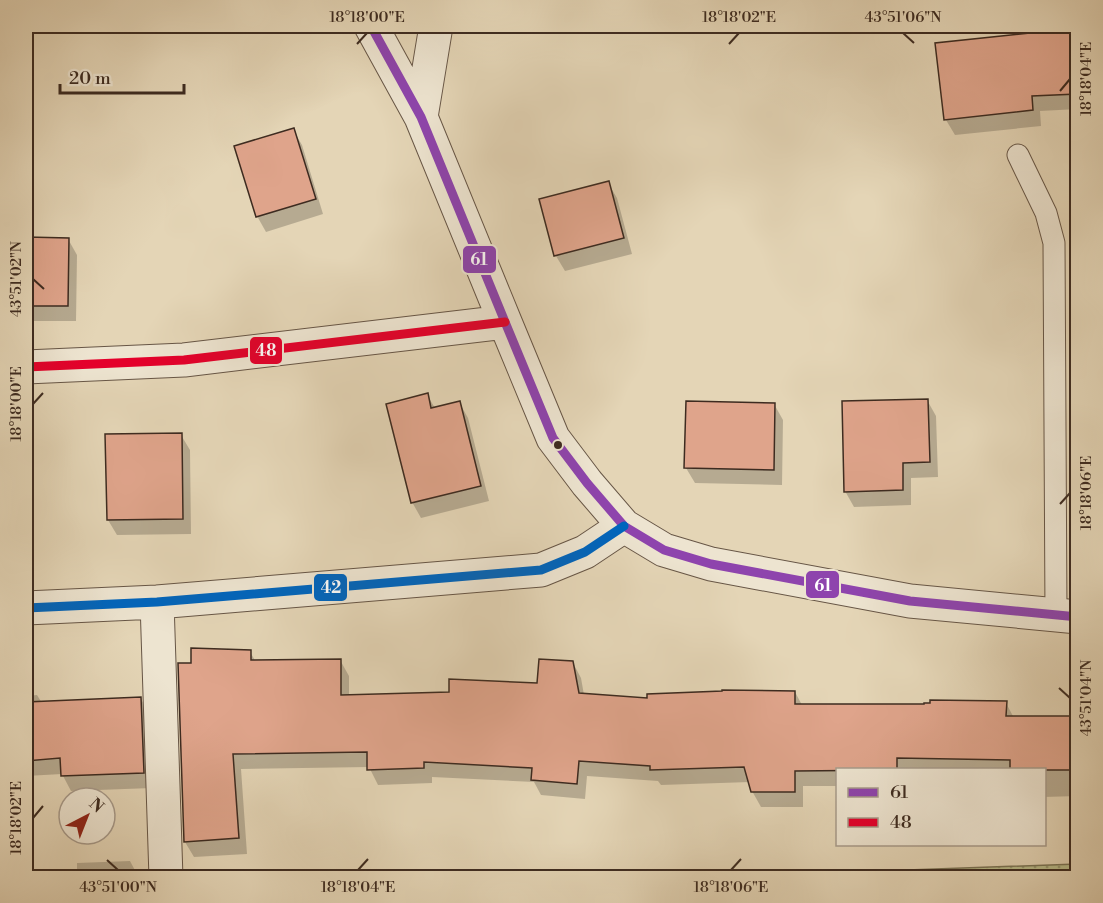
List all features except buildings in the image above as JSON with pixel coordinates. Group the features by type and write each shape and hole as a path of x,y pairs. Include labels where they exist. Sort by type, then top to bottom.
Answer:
{"street":[{"path":"371,26 421,117 554,438 587,483 624,526 664,550 711,564 910,601 1067,616"},
{"path":"421,117 436,26"},
{"path":"26,367 184,360 505,322"},
{"path":"26,608 157,602 541,570 585,552 624,526"},
{"path":"157,602 166,878"}],"lane":[{"path":"1018,155 1046,213 1054,243 1067,616"}],"green space":[{"path":"1077,864 1077,878 712,877"}],"transit line":[{"name":"61","path":"371,26 421,117 553,438 624,526 664,550 711,564 910,601 1078,617"},
{"name":"48","path":"26,367 184,360 505,322"},
{"name":"42","path":"26,608 157,602 541,570 585,552 624,526"}]}
